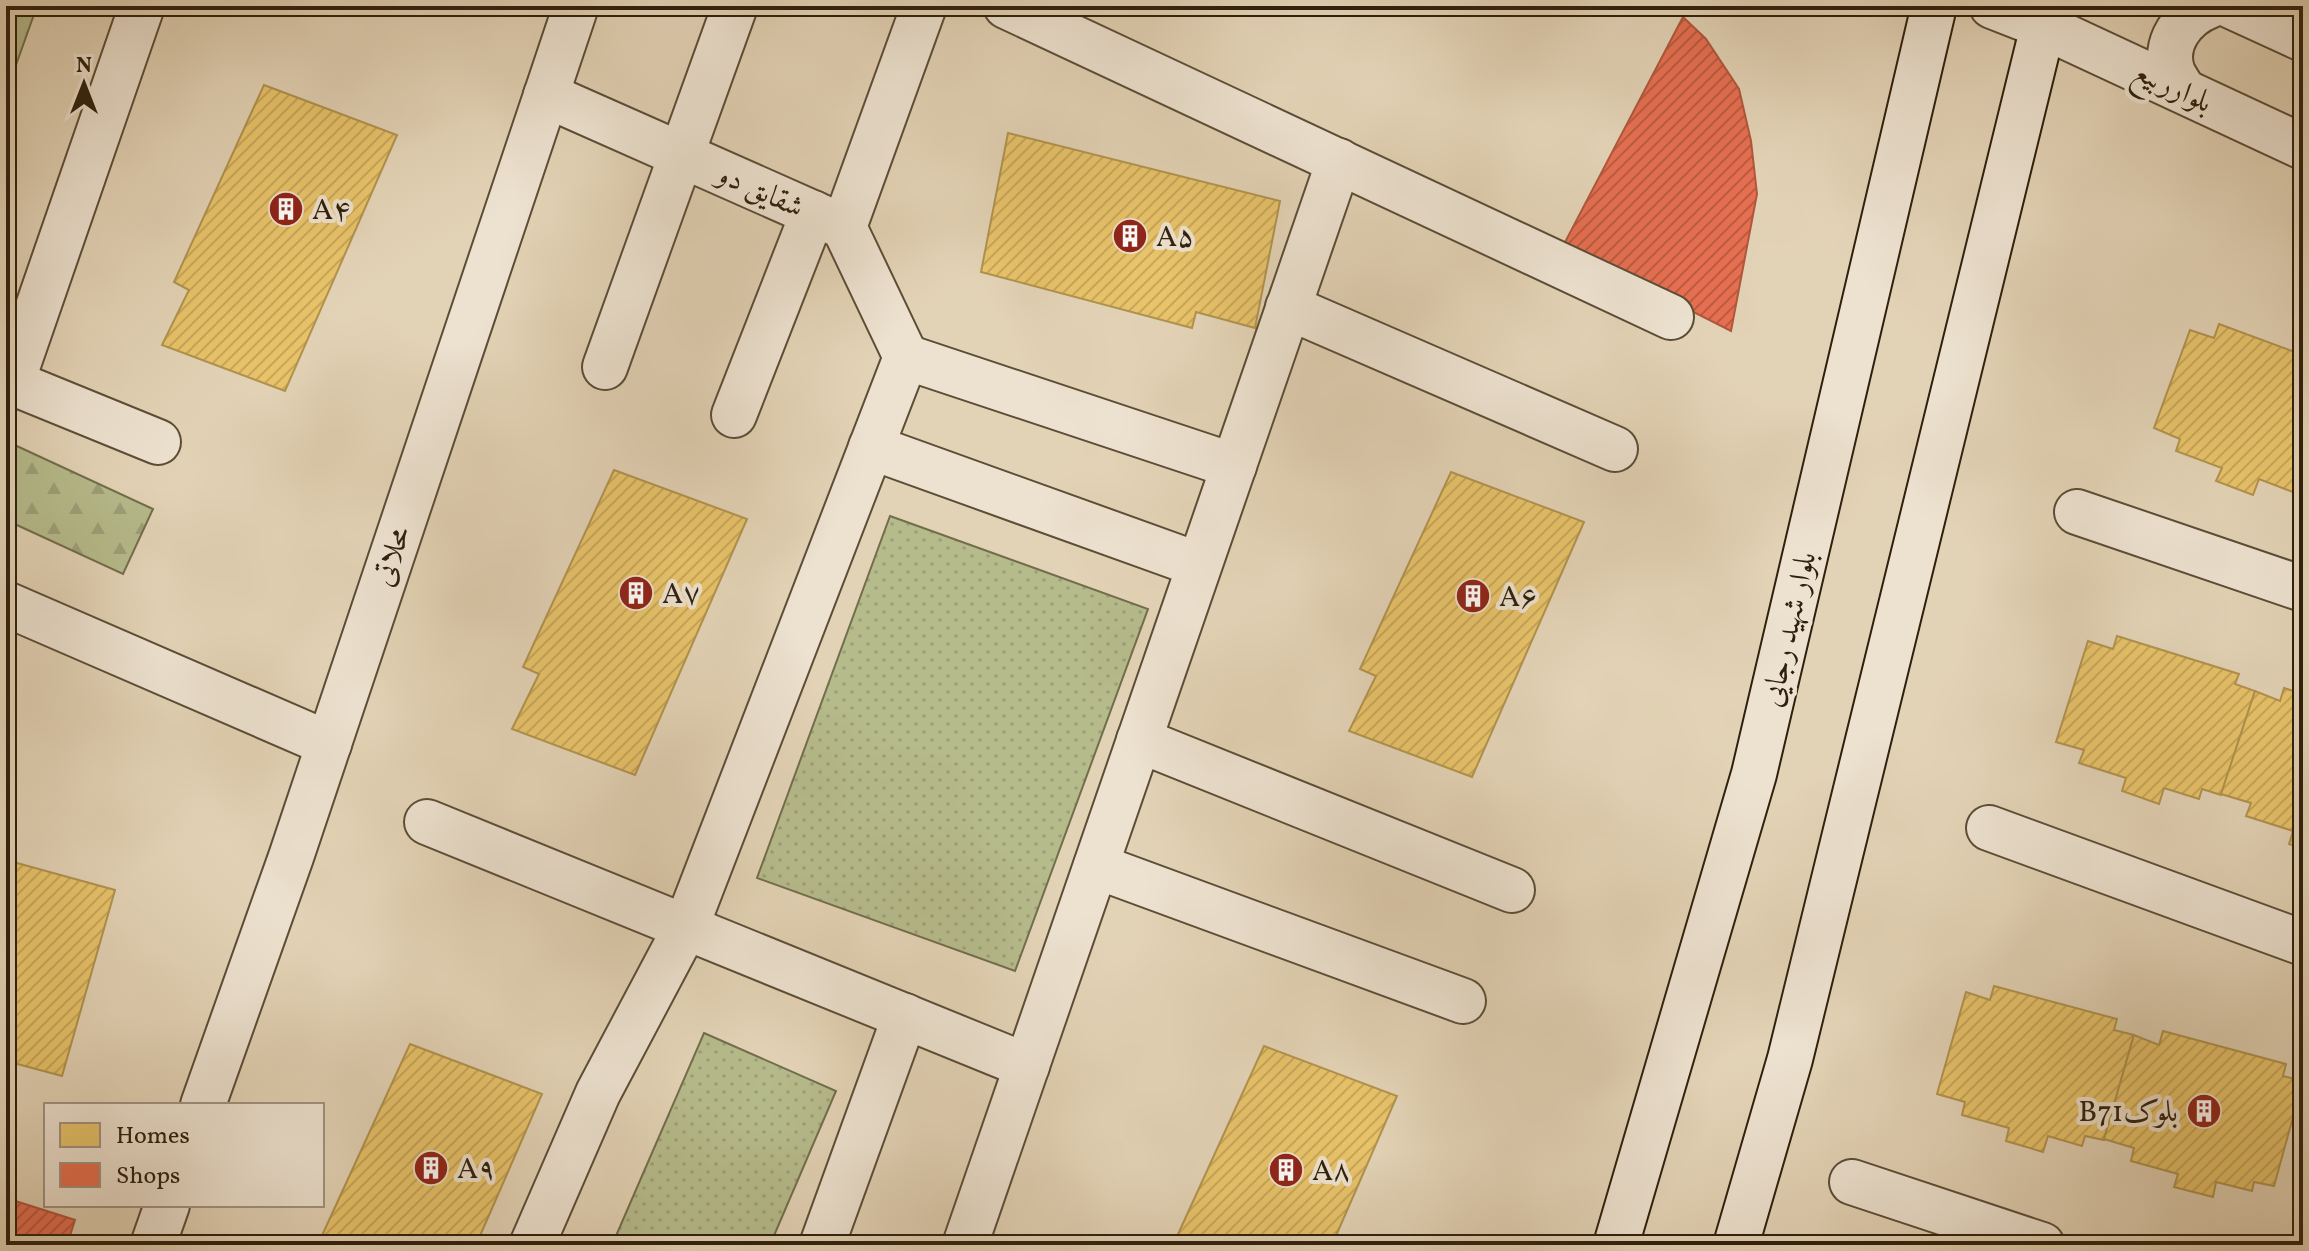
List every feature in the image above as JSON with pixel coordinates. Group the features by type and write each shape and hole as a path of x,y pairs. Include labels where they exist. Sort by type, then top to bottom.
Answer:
{"street":[{"path":"142,6 9,381 158,442"},
{"name":"محلاتی","path":"204,1103 291,857 576,6"},
{"path":"605,367 735,6"},
{"path":"734,415 828,220 924,6"},
{"path":"1006,6 1671,317"},
{"name":"بلوار شهید رجایی","path":"1616,1245 1754,774 1934,6"},
{"name":"بلوارربیع","path":"1992,6 2046,16 2183,90 2303,147"},
{"path":"2183,90 2173,72 2170,52 2176,33 2188,17 2209,6"},
{"path":"2231,6 2303,39"},
{"path":"1736,1245 1790,1059 2046,16"},
{"name":"شقایق دو","path":"546,95 828,220"},
{"path":"965,1245 1339,161"},
{"path":"828,220 906,357 1234,466"},
{"path":"1288,307 1615,449"},
{"path":"532,1245 598,1093 686,927 906,357"},
{"path":"871,447 1199,565"},
{"path":"2077,512 2303,589"},
{"path":"6,604 329,744"},
{"path":"1139,740 1512,890"},
{"path":"427,822 1027,1066"},
{"path":"1989,828 2303,943"},
{"path":"1096,866 1463,1001"},
{"path":"822,1245 905,1016"},
{"path":"1852,1182 2042,1245"},
{"path":"153,1245 166,1207"}],"green space":[{"path":"6,6 37,6 6,93"},
{"path":"6,441 153,509 123,574 6,520"},
{"path":"890,516 1148,609 1015,971 757,878"},
{"path":"704,1033 836,1091 770,1245 612,1245"}],"building: Homes":[{"name":"A۴","path":"264,85 397,135 285,391 162,345 189,290 174,282"},
{"name":"A۵","path":"1008,133 1280,201 1255,328 1196,312 1192,328 981,272"},
{"path":"2219,324 2303,355 2303,484 2297,482 2293,492 2259,479 2253,495 2216,481 2222,468 2176,451 2180,439 2154,428 2190,330 2214,338"},
{"name":"A۷","path":"614,470 747,519 635,775 512,729 539,674 523,667"},
{"name":"A۶","path":"1451,472 1584,522 1472,777 1349,731 1376,676 1360,669"},
{"path":"2117,636 2239,674 2235,684 2255,691 2221,795 2202,789 2199,799 2164,788 2159,804 2122,791 2126,778 2079,763 2084,750 2056,742 2088,641 2113,649"},
{"path":"2284,688 2303,694 2303,848 2289,844 2293,831 2246,816 2251,803 2221,794 2255,691 2280,701"},
{"path":"6,860 115,890 62,1076 6,1061"},
{"name":"B71بلوک","path":"1994,986 2117,1019 2114,1030 2134,1035 2104,1140 2085,1136 2082,1146 2048,1136 2043,1152 2006,1141 2009,1128 1962,1115 1965,1102 1937,1094 1966,992 1990,1000"},
{"name":"B71بلوک","path":"2163,1031 2286,1064 2283,1076 2303,1081 2274,1186 2254,1182 2252,1191 2216,1182 2213,1197 2174,1187 2178,1174 2131,1161 2134,1148 2104,1139 2134,1035 2159,1045"},
{"name":"A۹","path":"410,1044 542,1094 476,1245 327,1245 319,1242"},
{"name":"A۸","path":"1264,1046 1397,1096 1332,1245 1177,1245 1174,1243"}],"building: Shops":[{"path":"1683,17 1706,39 1739,89 1751,141 1757,194 1731,331 1563,246"},
{"path":"6,1198 75,1220 67,1245 6,1245"}],"place":[{"name":"A۴","path":"286,209"},
{"name":"A۵","path":"1130,236"},
{"name":"A۷","path":"636,593"},
{"name":"A۶","path":"1473,596"},
{"name":"B71بلوک","path":"2204,1111"},
{"name":"A۹","path":"431,1168"},
{"name":"A۸","path":"1286,1170"}]}
